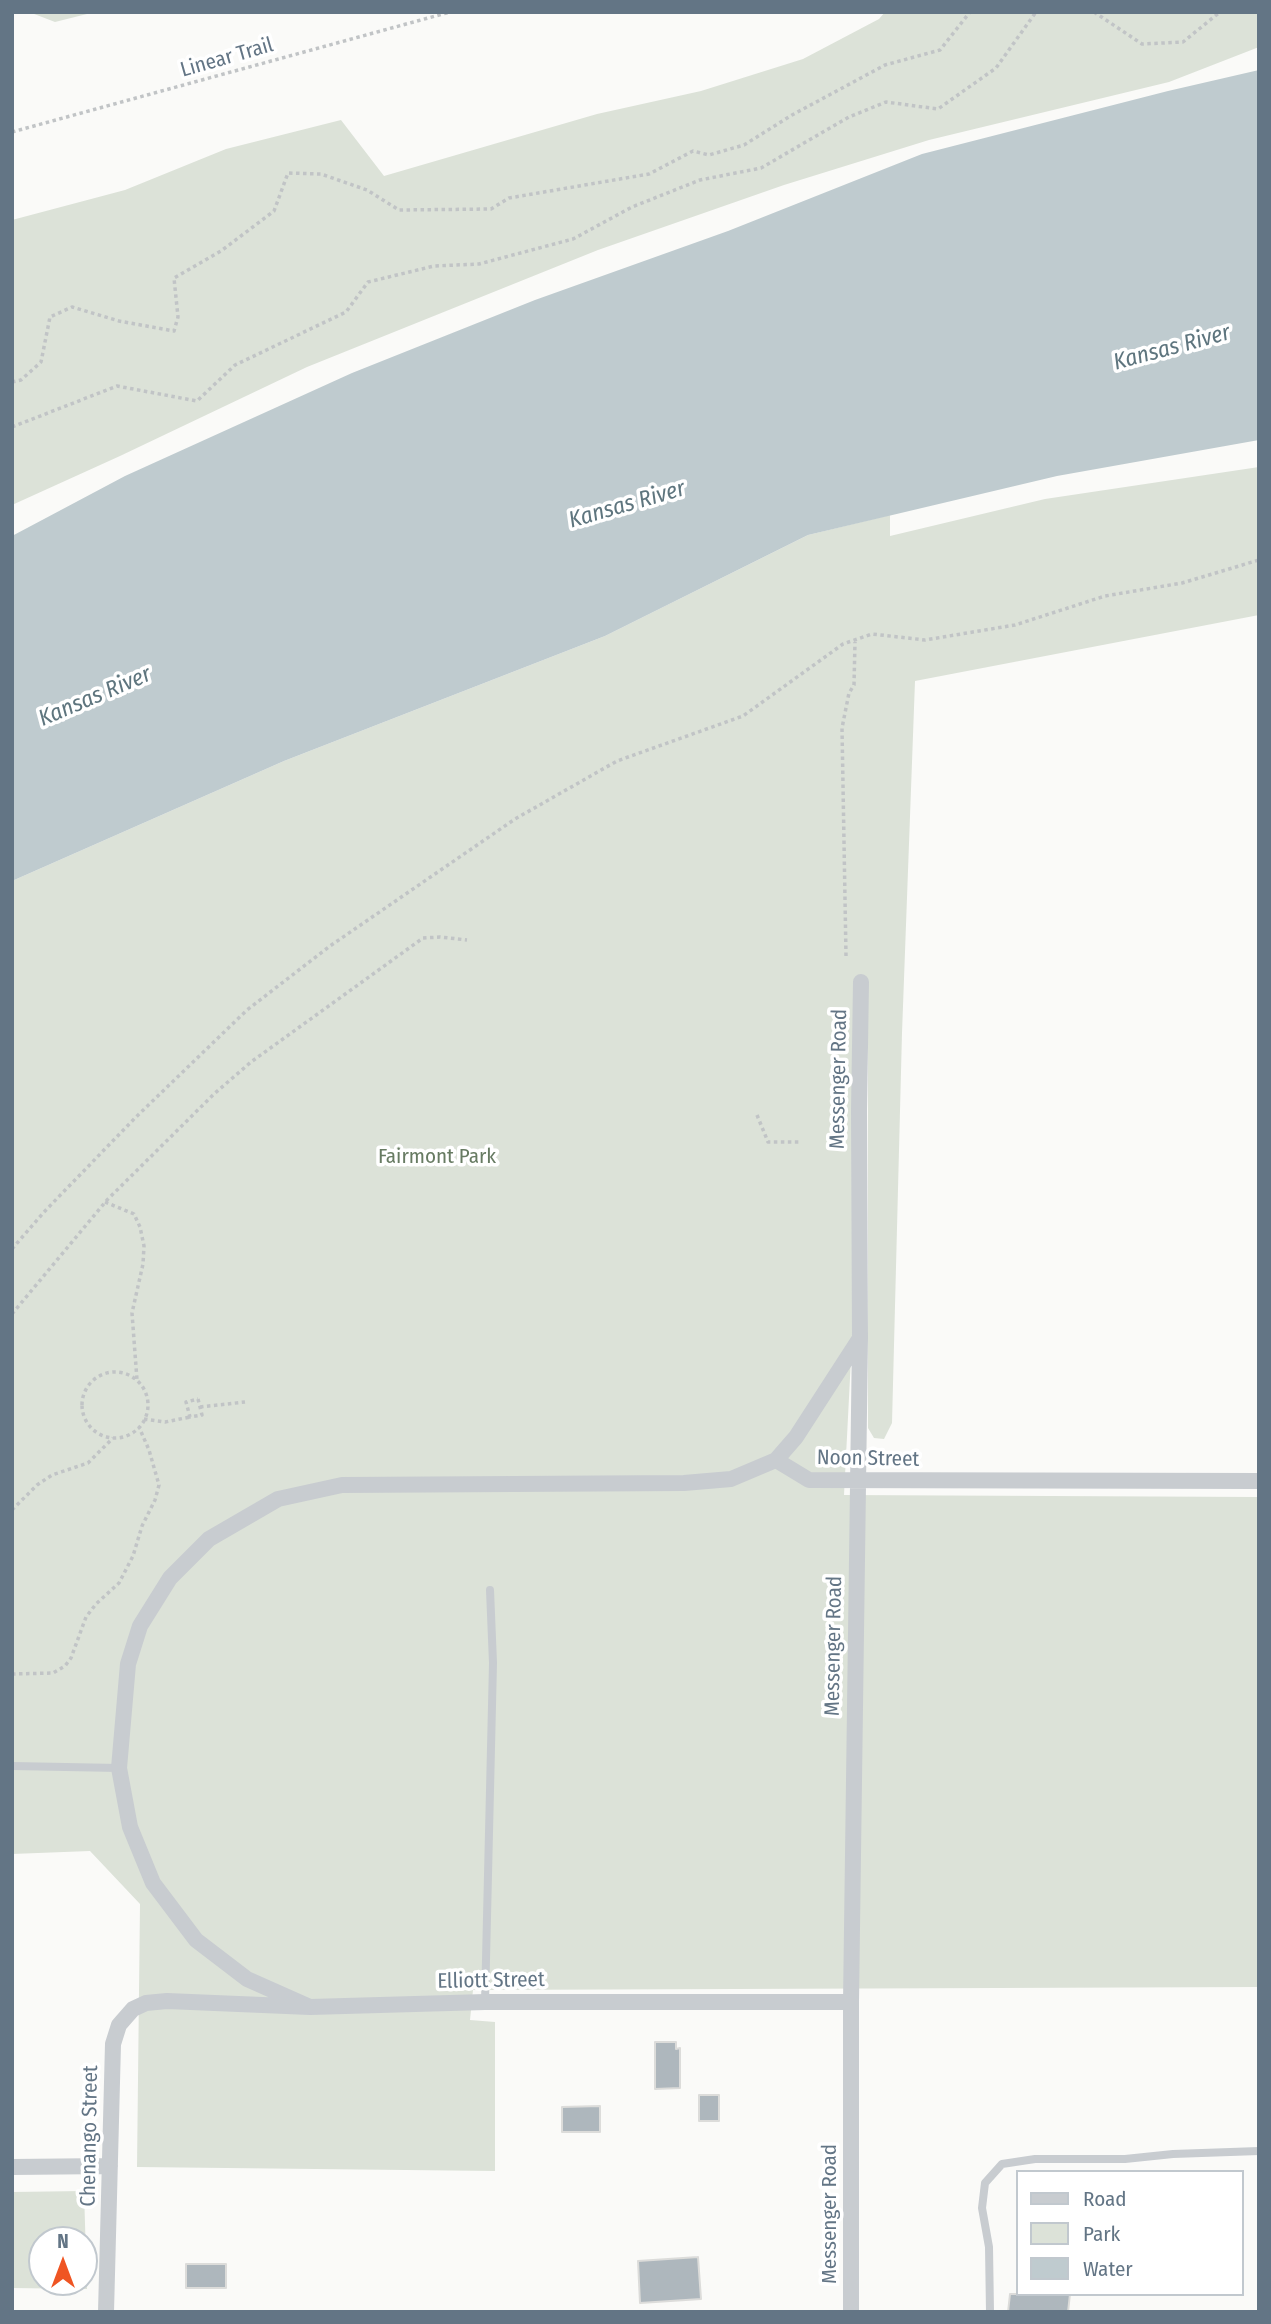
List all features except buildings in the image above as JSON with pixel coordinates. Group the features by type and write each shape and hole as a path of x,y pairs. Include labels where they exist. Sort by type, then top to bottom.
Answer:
{"street":[{"name":"Messenger Road","path":"851,2312 851,2002 860,1338 861,982"},
{"path":"310,2007 247,1979 196,1940 153,1883 130,1827 119,1768 128,1664 139,1626 170,1578 209,1539 278,1499 342,1485 731,1479 776,1460 802,1428 860,1338"},
{"name":"Noon Street","path":"776,1460 809,1480 1259,1480"},
{"name":"Elliott Street","path":"133,2009 146,2003 167,2001 310,2007 485,2002 851,2002"},
{"name":"Chenango Street","path":"106,2312 113,2044 118,2025 133,2009"},
{"path":"12,2167 110,2166"}],"lane":[{"path":"485,2002 493,1663 490,1590"},
{"path":"12,1766 119,1768"},
{"path":"990,2312 989,2247 982,2208 985,2183 1002,2164 1035,2160 1125,2160 1173,2154 1259,2151"}],"path":[{"name":"Linear Trail","path":"12,132 450,12"},
{"path":"12,382 21,380 41,362 50,317 72,307 120,321 174,331 178,317 174,278 221,251 274,211 288,173 321,174 367,190 400,210 491,209 509,198 649,174 693,151 709,155 744,145 802,109 885,65 940,51 970,12"},
{"path":"12,427 117,386 197,401 235,365 345,312 368,282 434,266 479,264 573,239 632,207 700,180 761,167 849,117 886,102 938,109 996,68 1036,12"},
{"path":"1094,12 1142,44 1183,42 1220,12"},
{"path":"12,1249 135,1118 238,1019 330,946 515,819 617,761 743,716 843,644 872,634 925,640 1015,625 1105,596 1182,583 1259,560"},
{"path":"846,956 842,728 853,685 855,642"},
{"path":"12,1314 106,1202 214,1094 251,1062 423,938 467,940"},
{"path":"757,1115 768,1142 800,1142"},
{"path":"12,1510 37,1485 52,1475 88,1463 113,1438 132,1433 144,1419 148,1403 137,1380 132,1313 143,1264 144,1246 134,1214 106,1202"},
{"path":"113,1438 96,1432 89,1425 82,1408 85,1390 97,1377 113,1372 137,1380"},
{"path":"144,1419 166,1422 202,1415 198,1399 187,1402 190,1417"},
{"path":"200,1407 245,1402"},
{"path":"12,1674 53,1673 65,1666 71,1658 86,1618 96,1604 119,1583 134,1556 142,1526 159,1485 139,1427"}],"green space":[{"path":"29,12 95,12 55,22"},
{"path":"885,12 1259,12 1259,47 1169,82 929,140 784,185 598,250 307,367 12,505 12,220 125,190 226,149 341,120 384,176 597,114 701,91 803,59 879,19"},
{"name":"Fairmont Park","path":"1259,467 1259,615 915,681 892,1423 884,1439 874,1438 868,1428 868,1027 844,1495 1257,1497 1259,1987 473,1990 470,2020 495,2022 495,2171 137,2167 140,1904 90,1851 12,1854 12,881 284,761 605,636 808,535 890,515 890,536 1045,499"},
{"path":"84,2191 85,2226 28,2226 28,2288 12,2288 12,2192"}],"water":[{"name":"Kansas River","path":"1259,70 1259,440 1057,476 808,535 605,636 284,761 12,881 12,536 125,476 352,373 535,300 728,231 922,154"}]}
